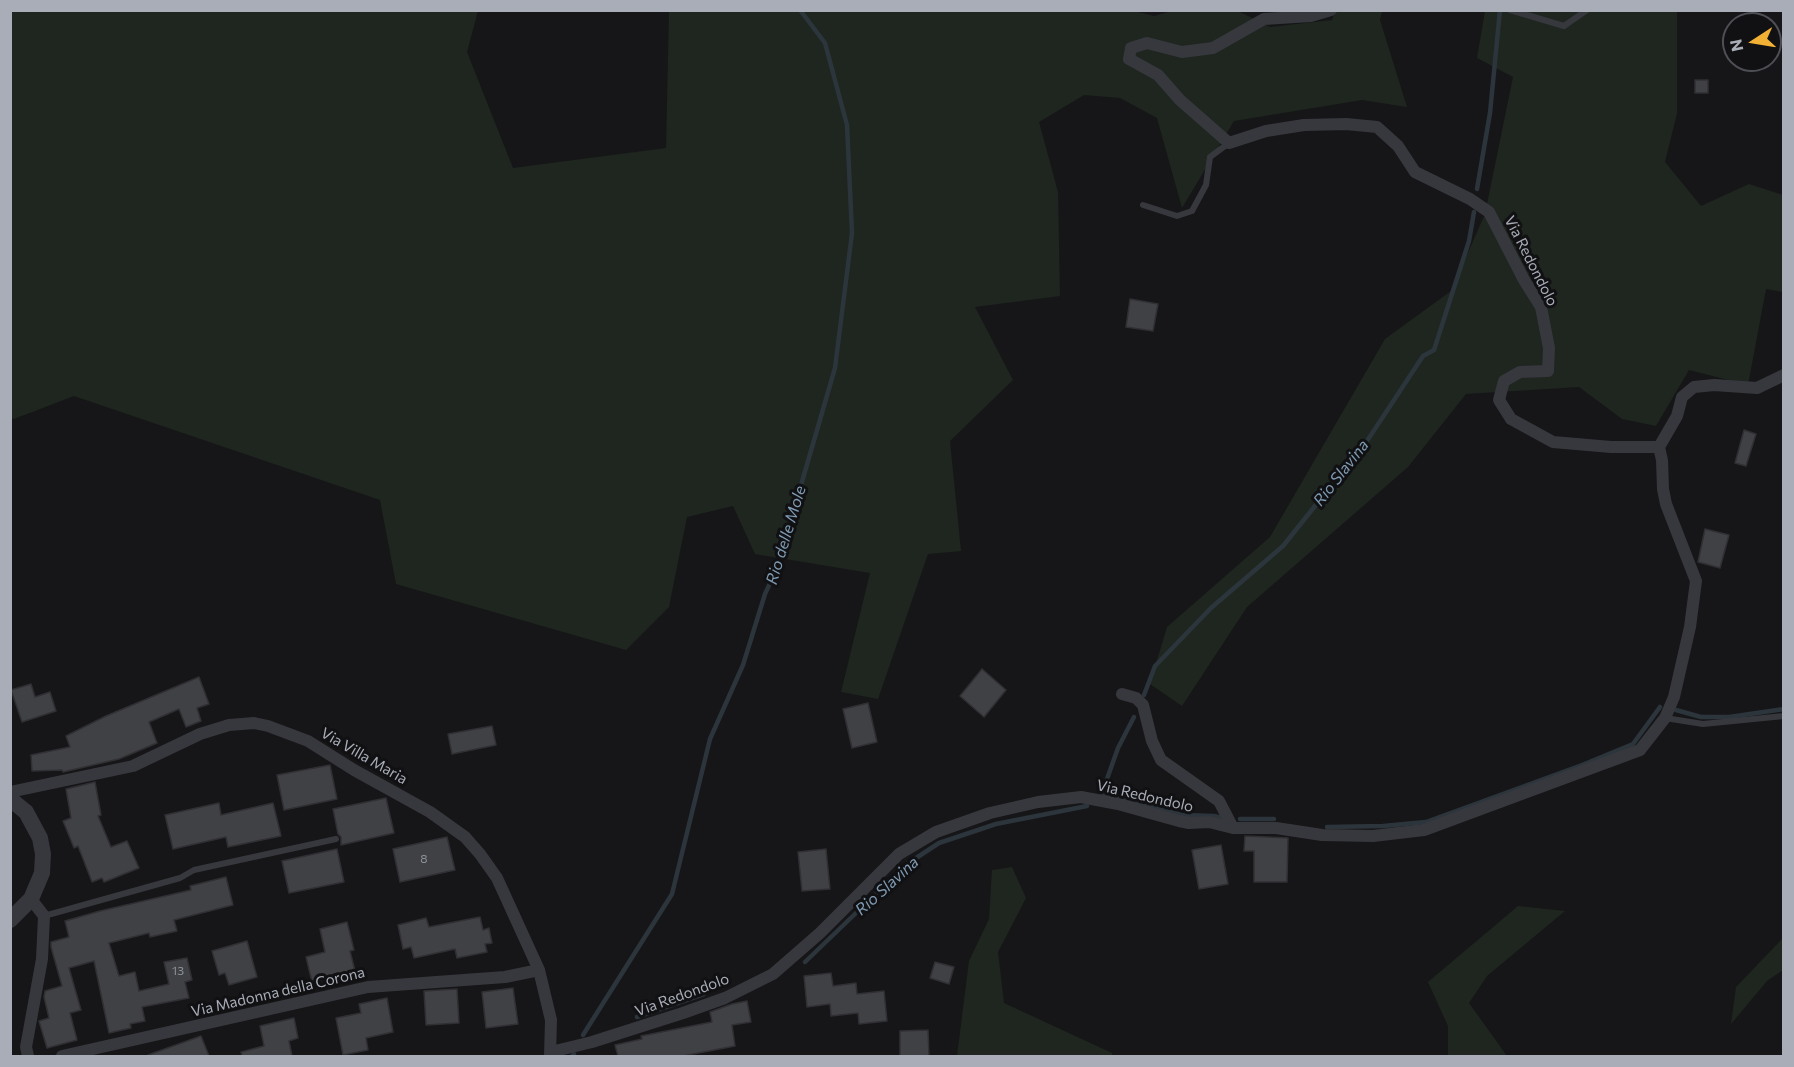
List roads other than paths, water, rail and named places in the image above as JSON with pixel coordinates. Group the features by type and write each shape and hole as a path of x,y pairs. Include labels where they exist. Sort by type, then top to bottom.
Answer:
{"street":[{"path":"1229,143 1180,100 1158,75 1129,59 1131,48 1147,43 1182,52 1212,48 1264,19 1311,16 1331,10"},
{"name":"Via Redondolo","path":"551,1054 684,1013 724,998 773,974 805,947 899,855 936,832 981,815 1038,802 1081,797 1118,804 1189,824 1209,822 1233,828 1276,828 1322,835 1373,836 1424,830 1640,750 1665,718 1674,697 1690,627 1696,581 1666,504 1659,447 1611,447 1553,442 1511,419 1499,400 1504,381 1520,372 1548,371 1549,348 1541,307 1524,280 1489,212 1470,199 1415,172 1398,146 1377,127 1304,125 1266,131 1229,143"},
{"path":"1659,447 1677,416 1682,397 1694,387 1714,385 1757,388 1784,375"},
{"path":"1122,694 1136,698 1143,705 1152,741 1161,760 1219,801 1233,828"},
{"name":"Via Villa Maria","path":"10,792 133,766 213,728 254,723 308,741 354,770 430,812 465,837 480,854 497,878 539,970 551,1020 551,1054"},
{"path":"10,799 26,812 40,838 43,854 42,873 31,899 10,920"},
{"path":"28,1056 26,1047 42,959 44,916 31,899"},
{"name":"Via Madonna della Corona","path":"62,1056 368,987 505,977 539,970"}],"lane":[{"path":"1510,10 1564,26 1587,10"},
{"path":"1143,205 1177,216 1192,211 1206,185 1210,157 1229,143"},
{"path":"1665,718 1703,724 1784,716"},
{"path":"44,916 180,878 194,870 336,839"}],"waterway":[{"name":"Rio delle Mole","path":"583,1035 672,894 710,739 743,665 765,594 777,568 835,368 852,233 847,125 825,43 800,10"},
{"name":"Rio Slavina","path":"1477,189 1490,113 1500,10"},
{"name":"Rio Slavina","path":"1144,695 1155,666 1211,608 1283,546 1367,441 1423,356 1434,350 1469,241 1474,212"},
{"path":"1327,827 1383,826 1426,822 1633,744 1660,707"},
{"path":"1676,710 1701,717 1729,717 1784,709"},
{"path":"1134,717 1118,748 1102,793 1182,815 1222,818"},
{"name":"Rio Slavina","path":"805,962 907,864 939,843 996,824 1087,806"},
{"path":"1240,819 1274,819"},
{"name":"Rio Slavina","path":"637,1017 704,994"}]}
